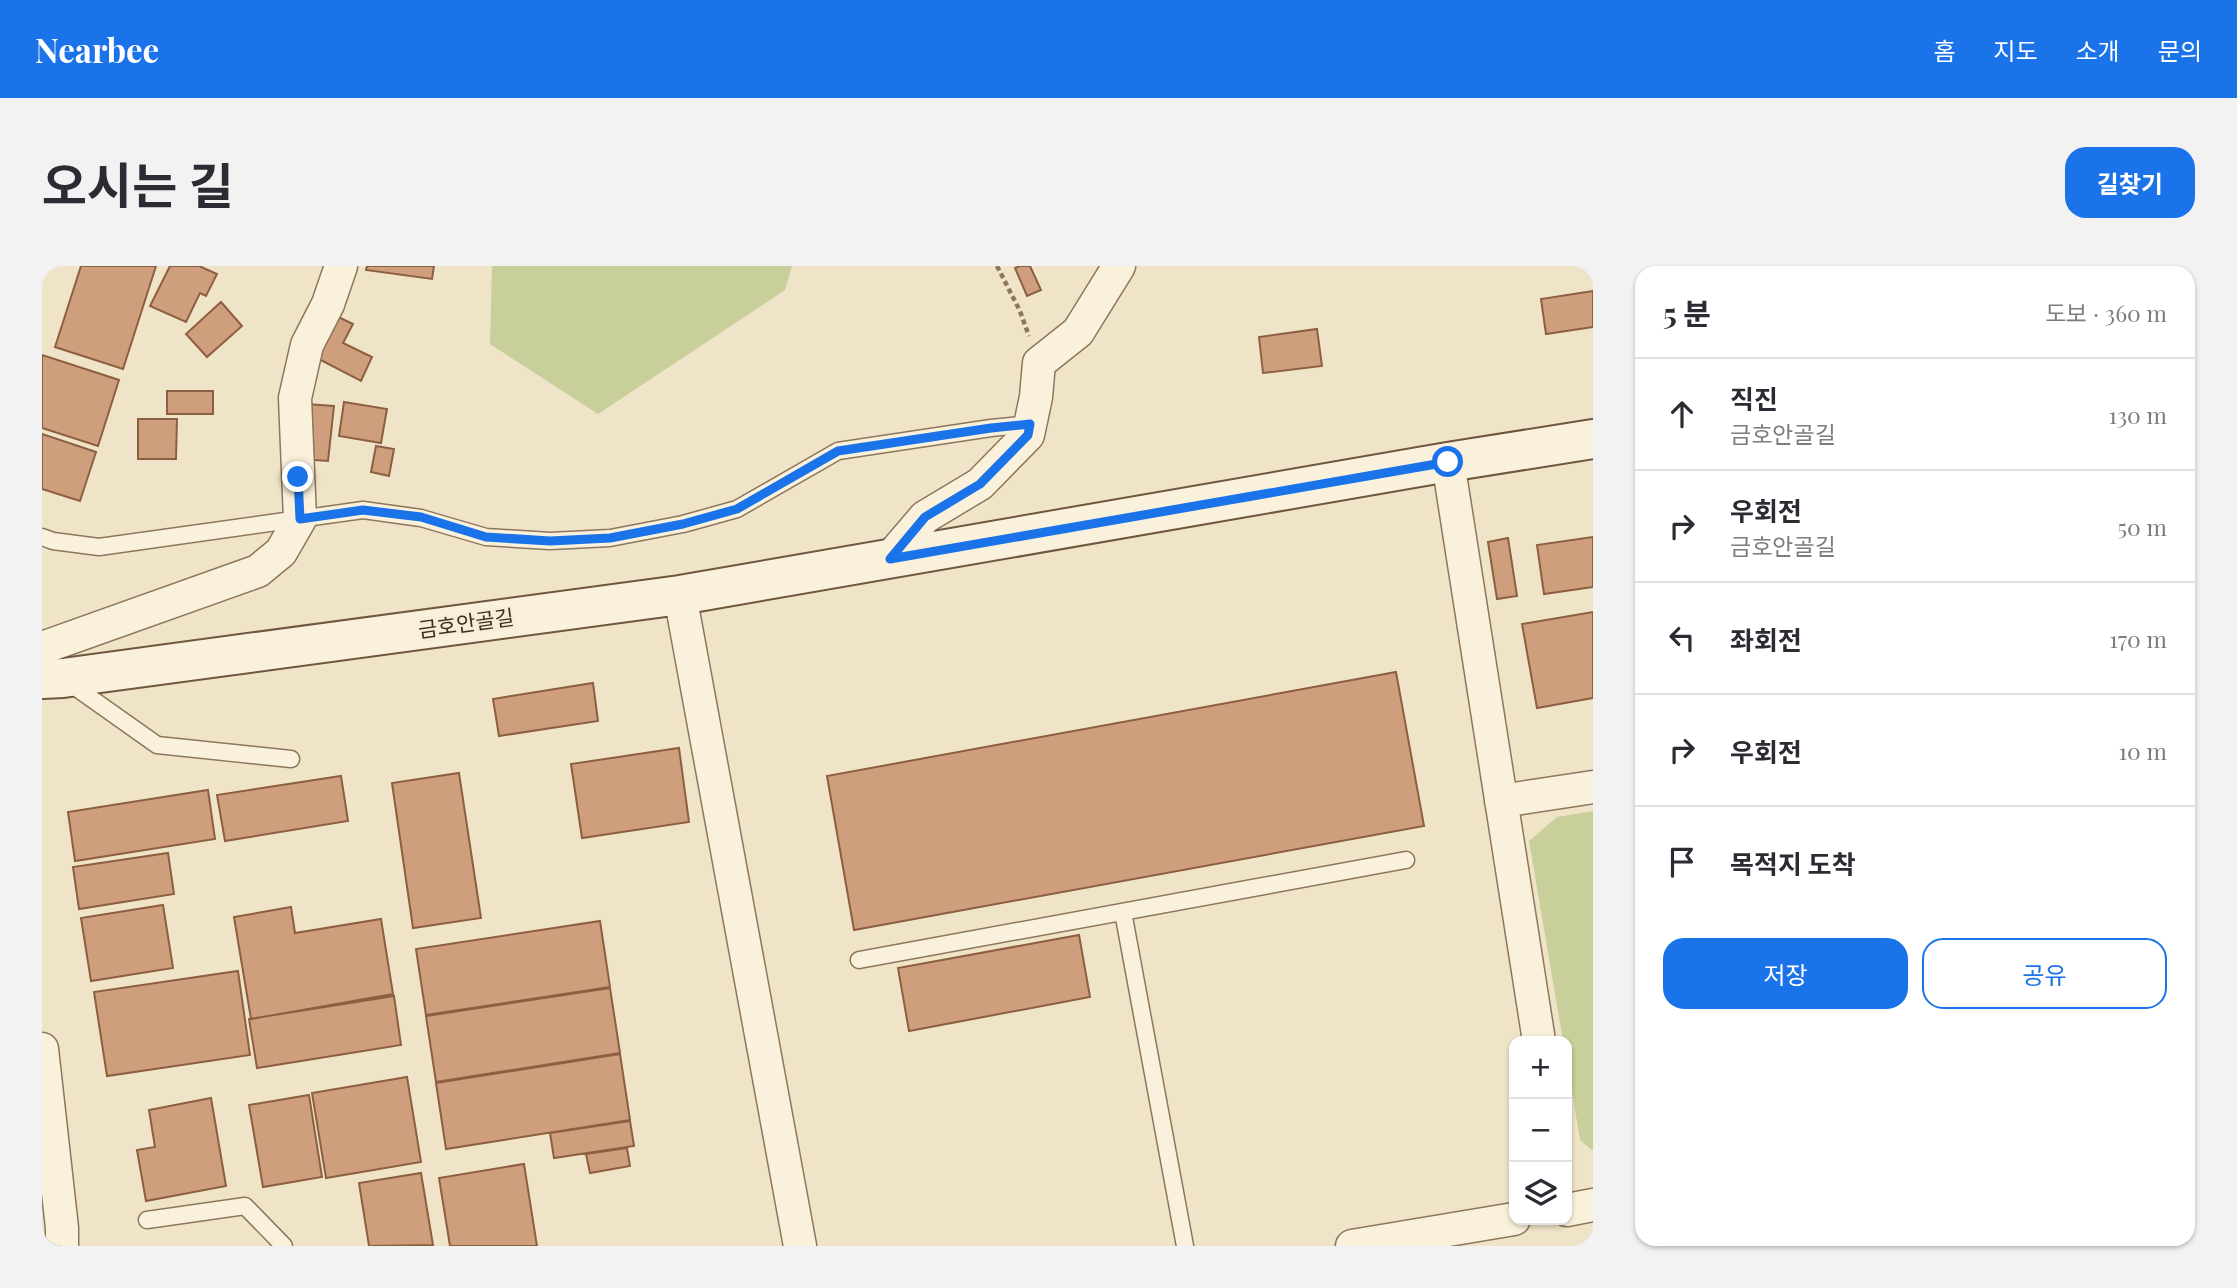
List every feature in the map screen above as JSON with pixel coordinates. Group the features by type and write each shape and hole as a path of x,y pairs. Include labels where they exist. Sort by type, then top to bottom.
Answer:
{"street":[{"path":"49,669 258,571 281,552 300,519 295,398 307,345 328,304 341,266"},
{"path":"890,559 925,517 980,484 1028,435 1036,397 1039,363 1078,332 1119,266"},
{"name":"금호안골길","path":"49,669 680,595 1593,439"},
{"path":"1448,462 1538,1036"},
{"path":"680,595 800,1246"},
{"path":"1501,801 1593,787"},
{"path":"42,1049 62,1246"},
{"path":"1572,1209 1593,1205"},
{"path":"1352,1246 1509,1220"}],"lane":[{"path":"42,537 52,541 99,547 363,510 421,517 486,537 550,541 610,538 683,524 737,509 838,451 1030,424"},
{"path":"49,669 157,745 291,759"},
{"path":"859,960 1406,860"},
{"path":"1123,912 1185,1246"},
{"path":"147,1220 245,1206 284,1246"}],"path":[{"path":"997,266 1020,311 1039,363"}],"green space":[{"path":"492,266 792,266 785,290 598,414 490,344"},
{"path":"1593,811 1593,1151 1580,1140 1572,1091 1572,1036 1562,1036 1529,841 1557,817"}],"building":[{"path":"81,266 156,266 123,369 55,347"},
{"path":"170,266 199,266 217,274 206,296 200,293 186,322 150,306"},
{"path":"367,266 434,266 432,279 366,270"},
{"path":"1030,266 1041,290 1027,296 1015,268"},
{"path":"1593,291 1593,327 1546,334 1541,299"},
{"path":"221,302 242,326 207,357 186,334"},
{"path":"334,315 353,324 343,343 372,357 361,381 313,356"},
{"path":"1317,329 1322,366 1263,373 1259,337"},
{"path":"42,355 119,380 98,446 42,428"},
{"path":"167,391 213,391 213,414 167,414"},
{"path":"344,402 387,409 381,443 339,436"},
{"path":"306,404 334,406 328,461 301,459"},
{"path":"138,419 177,419 176,459 138,459"},
{"path":"42,434 96,452 80,501 42,489"},
{"path":"376,446 394,449 389,476 371,472"},
{"path":"1593,537 1593,587 1544,594 1537,545"},
{"path":"1508,538 1517,596 1497,599 1488,542"},
{"path":"1593,612 1593,698 1537,708 1522,624"},
{"path":"1396,672 1424,826 854,930 827,776"},
{"path":"593,683 598,721 499,736 493,699"},
{"path":"679,748 689,822 582,838 571,764"},
{"path":"459,773 481,918 413,928 392,783"},
{"path":"341,776 348,821 225,841 217,795"},
{"path":"208,790 215,839 75,861 68,812"},
{"path":"168,853 174,894 79,909 73,867"},
{"path":"163,905 173,968 91,981 81,918"},
{"path":"291,907 295,933 381,919 393,994 251,1019 234,917"},
{"path":"600,921 610,987 426,1015 416,949"},
{"path":"1079,935 1090,997 909,1031 898,968"},
{"path":"238,971 250,1055 107,1076 94,992"},
{"path":"610,988 620,1053 436,1082 426,1016"},
{"path":"394,996 401,1045 257,1068 249,1019"},
{"path":"620,1054 630,1120 446,1149 436,1083"},
{"path":"407,1077 421,1162 326,1178 312,1093"},
{"path":"309,1095 322,1177 263,1187 249,1105"},
{"path":"211,1098 226,1186 146,1201 137,1150 155,1147 149,1110"},
{"path":"630,1121 634,1146 554,1158 550,1133"},
{"path":"627,1148 630,1166 590,1173 586,1154"},
{"path":"524,1164 537,1246 450,1246 439,1178"},
{"path":"421,1173 433,1245 369,1246 359,1183"}],"route":[{"path":"298,477 300,519 363,510 421,517 486,537 550,541 610,538 683,524 737,509 838,451 1030,424 1028,435 980,484 925,517 890,559 1448,462"}]}
